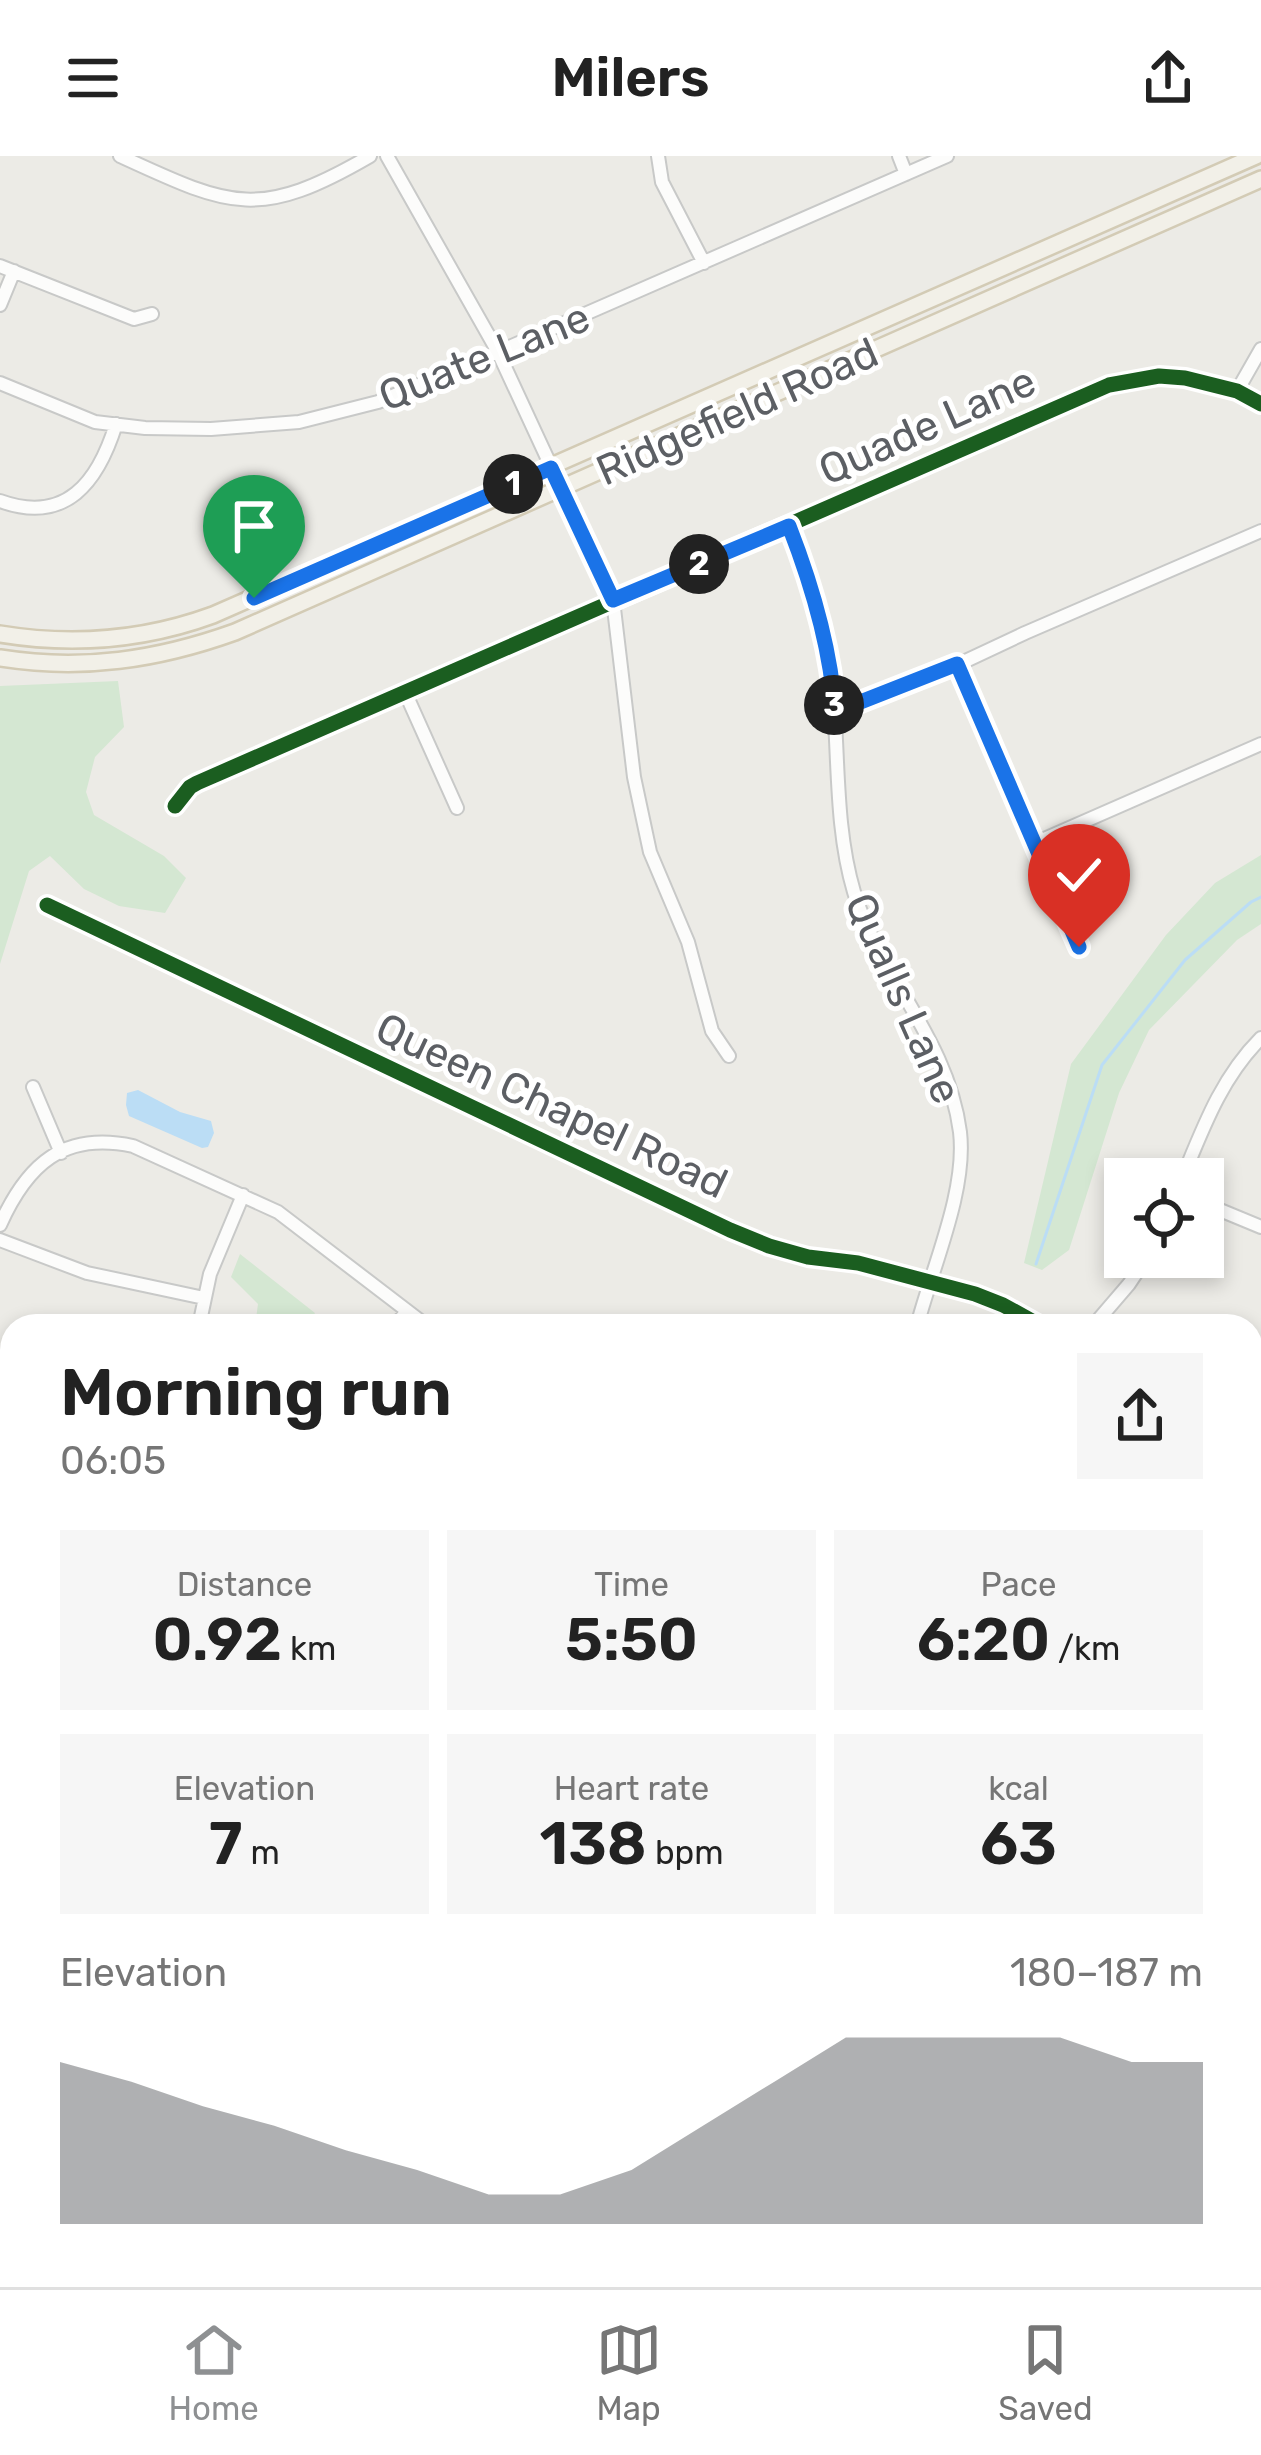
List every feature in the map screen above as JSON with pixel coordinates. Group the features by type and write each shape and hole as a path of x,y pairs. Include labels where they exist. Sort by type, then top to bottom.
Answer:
{"main road":[{"name":"Ridgefield Road","path":"0,634 96,641 187,625 1256,156"},
{"name":"Ridgefield Road","path":"0,658 79,665 151,657 250,626 1261,179"}],"street":[{"path":"120,156 200,191 257,202 286,196 370,156"},
{"path":"387,156 498,352 613,600 634,777 650,852 688,942 712,1031 729,1055"},
{"path":"658,156 662,182 704,263"},
{"path":"898,156 906,173"},
{"name":"Quate Lane","path":"0,382 95,422 211,429 299,422 378,402 947,156"},
{"path":"0,305 7,268 134,320 152,314"},
{"path":"1238,391 1261,349"},
{"name":"Quade Lane","path":"175,806 197,783 1109,386 1159,376 1186,378 1238,391 1261,404"},
{"path":"0,502 38,509 60,505 94,476 106,457 116,424"},
{"name":"Qualls Lane","path":"789,526 822,631 833,688 839,805 855,897 880,952 932,1041 960,1135 955,1196 920,1314"},
{"path":"835,712 1261,531"},
{"path":"957,664 1079,947"},
{"path":"405,692 458,808"},
{"path":"1035,843 1261,744"},
{"name":"Queen Chapel Road","path":"47,904 749,1238 808,1257 857,1263 929,1281 988,1299 1017,1314"},
{"path":"1191,1158 1222,1088 1261,1039"},
{"path":"33,1087 61,1153"},
{"path":"0,1225 24,1180 40,1164 87,1145 126,1144 278,1212 410,1314"},
{"path":"201,1314 215,1261 243,1196"},
{"path":"1224,1212 1261,1227"},
{"path":"0,1240 87,1273 203,1298"},
{"path":"1103,1314 1133,1278"}],"green space":[{"path":"118,681 124,727 95,757 86,792 94,815 164,856 186,878 165,913 119,906 84,889 50,856 29,871 0,964 0,686"},
{"path":"1261,855 1261,924 1237,940 1149,1030 1119,1093 1069,1250 1042,1270 1024,1263 1071,1064 1166,935 1215,883"},
{"path":"240,1254 315,1313 257,1314 258,1304 231,1277"}],"water":[{"path":"138,1090 180,1112 211,1121 214,1133 208,1147 129,1116 127,1093"}],"waterway":[{"path":"1036,1264 1102,1065 1185,960 1261,897"}],"cycle path":[{"path":"175,806 197,783 1109,385 1159,376 1185,378 1237,391 1261,404"},
{"path":"47,905 730,1230 808,1257 858,1263 975,1294 1019,1314"}],"route":[{"path":"254,598 551,468 613,600 789,526 822,631 835,712 957,664 1079,947"}]}
